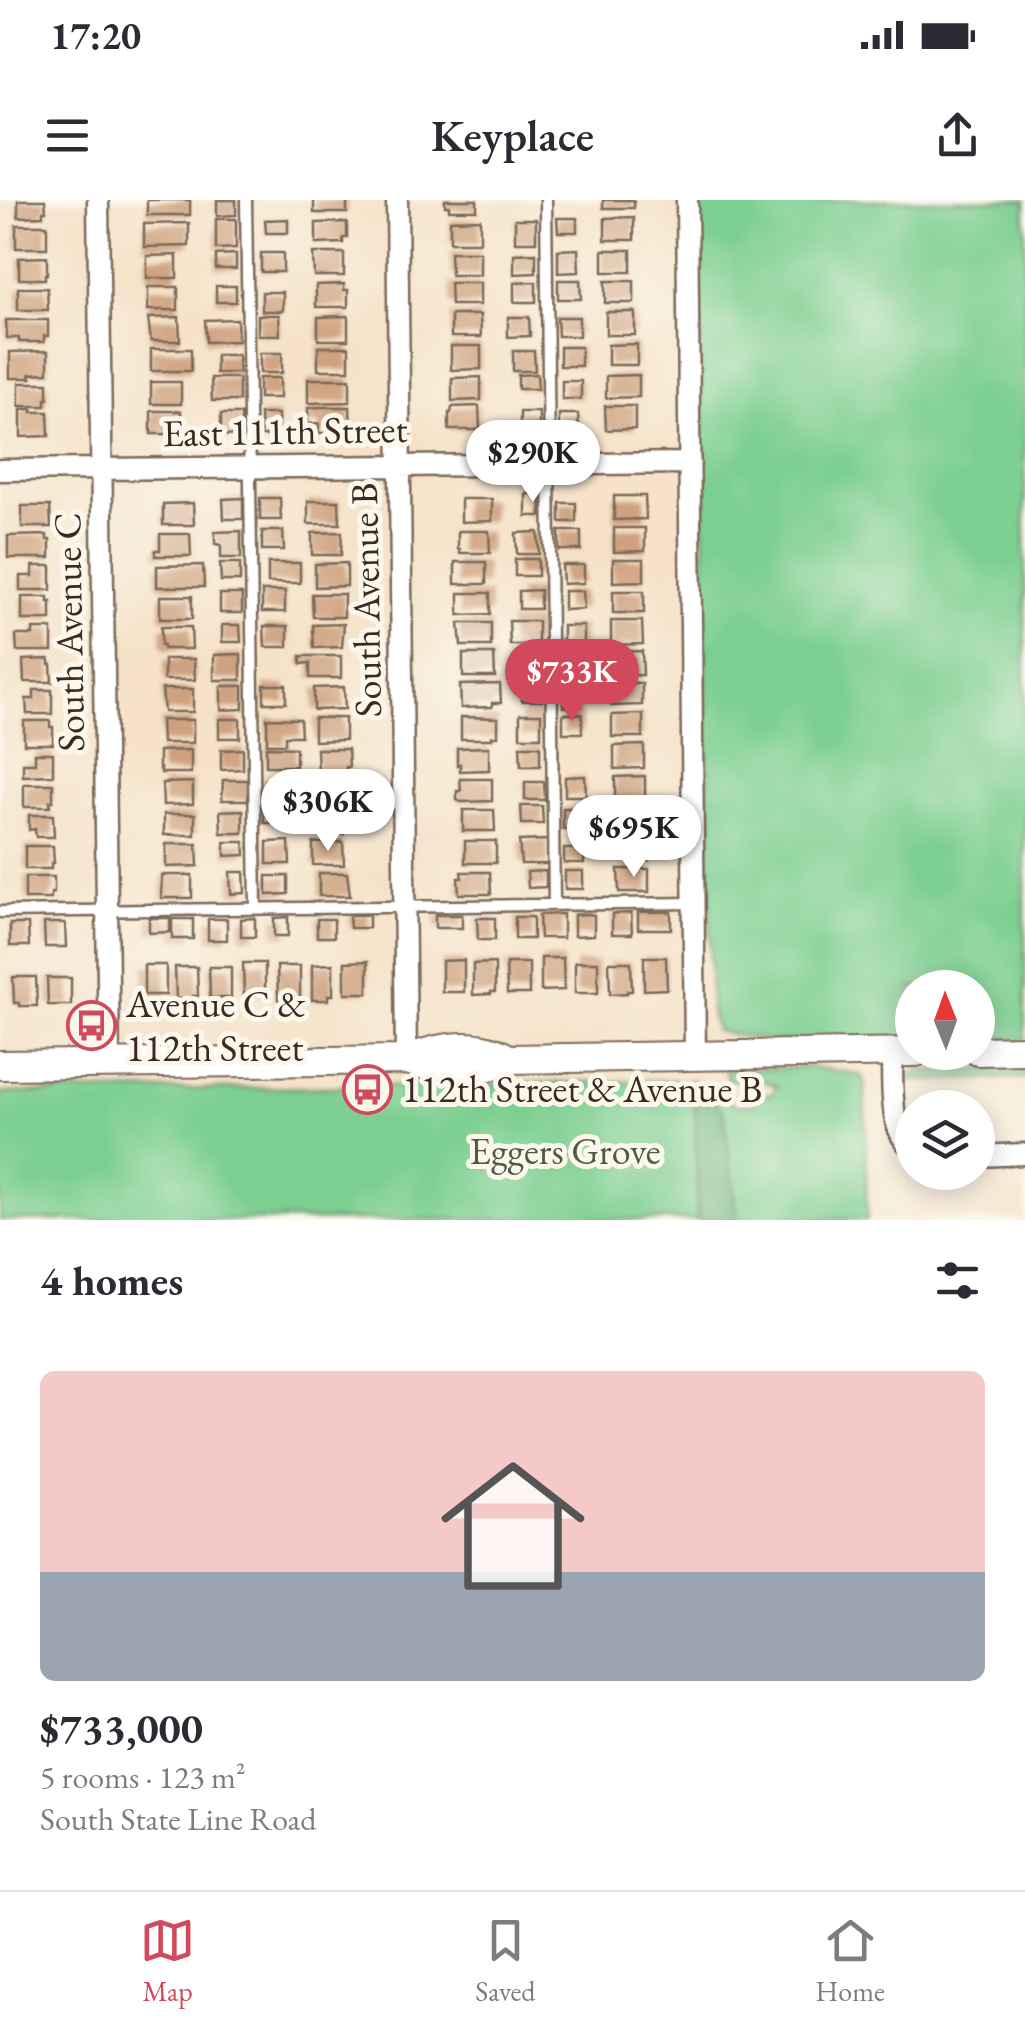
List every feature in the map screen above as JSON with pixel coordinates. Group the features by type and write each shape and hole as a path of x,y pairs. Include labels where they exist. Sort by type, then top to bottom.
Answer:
{"street":[{"name":"South Avenue C","path":"98,200 109,1064"},
{"name":"South Avenue B","path":"396,200 406,1060"},
{"path":"687,200 695,1057"},
{"name":"East 111th Street","path":"0,470 690,462"},
{"path":"0,1065 406,1060 434,1048 490,1048 509,1059 895,1053"},
{"path":"995,1051 1025,1050"},
{"path":"995,1155 1025,1154"}],"lane":[{"path":"246,200 256,908"},
{"path":"546,200 554,904"},
{"path":"0,912 694,902"}],"green space":[{"path":"699,200 1025,200 1025,1039 995,1040 995,970 895,970 895,1041 789,1041 740,1036 716,1031 711,1012"},
{"name":"Eggers Grove","path":"808,1067 862,1076 867,1220 737,1220 724,1113 696,1092 697,1220 0,1220 0,1093 695,1080 695,1092 727,1091 730,1092 733,1105 754,1104 755,1091 771,1095 777,1086 763,1081 728,1080 725,1070"},
{"path":"1025,1067 1025,1078 907,1081 922,1071"},
{"path":"695,1092 713,1099 724,1113 737,1220 697,1220"}],"building":[{"path":"18,200 45,200 46,211 43,216 18,217"},
{"path":"147,200 190,200 190,215 147,215"},
{"path":"217,200 236,200 236,215 217,216"},
{"path":"314,200 347,200 347,213 314,213"},
{"path":"445,200 477,200 477,210 449,210"},
{"path":"603,200 634,200 634,208 603,208"},
{"path":"634,217 634,240 605,240 605,218"},
{"path":"557,218 577,218 577,232 558,232"},
{"path":"216,219 236,219 236,248 216,249"},
{"path":"288,219 288,233 266,233 265,220"},
{"path":"480,219 480,242 450,242 450,220"},
{"path":"515,219 536,219 536,242 515,242"},
{"path":"347,222 343,243 316,244 316,223"},
{"path":"189,223 189,246 144,247 144,224"},
{"path":"16,225 47,225 47,248 16,248"},
{"path":"578,249 579,272 558,273 558,250"},
{"path":"603,250 631,250 631,272 603,272"},
{"path":"450,252 480,252 480,275 451,275"},
{"path":"261,253 283,253 283,272 261,272"},
{"path":"313,253 344,253 344,276 314,276"},
{"path":"536,253 536,273 514,274 514,254"},
{"path":"236,254 236,269 216,269 216,255"},
{"path":"177,255 177,278 147,278 147,256"},
{"path":"47,257 45,279 19,279 19,258"},
{"path":"558,280 580,280 581,299 558,299"},
{"path":"605,281 634,281 634,303 605,303"},
{"path":"536,282 536,302 514,302 514,283"},
{"path":"450,283 480,283 480,305 451,305"},
{"path":"344,284 348,307 316,307 316,285"},
{"path":"216,286 236,286 236,302 216,302"},
{"path":"148,287 178,287 178,310 148,310"},
{"path":"18,288 47,288 48,310 18,310"},
{"path":"262,292 283,292 283,311 262,311"},
{"path":"606,312 635,312 635,335 606,335"},
{"path":"258,315 279,315 280,335 258,335"},
{"path":"451,315 480,315 481,337 451,337"},
{"path":"348,316 348,340 318,340 318,317"},
{"path":"179,317 180,341 151,341 148,318"},
{"path":"508,317 529,317 530,336 508,337"},
{"path":"557,317 579,317 579,336 558,336"},
{"path":"237,319 238,341 206,342 205,320"},
{"path":"6,320 48,320 48,336 44,336 44,342 7,338"},
{"path":"637,344 637,365 608,365 608,345"},
{"path":"451,346 481,346 481,369 451,370"},
{"path":"318,347 349,347 349,370 318,370"},
{"path":"560,347 581,347 581,366 560,366"},
{"path":"151,349 191,349 191,371 151,371"},
{"path":"48,351 48,373 10,378 10,352"},
{"path":"513,351 534,351 535,371 513,371"},
{"path":"260,353 282,353 282,373 260,373"},
{"path":"216,355 238,355 239,373 216,373"},
{"path":"537,374 538,389 518,389 518,375"},
{"path":"639,375 639,397 606,398 606,376"},
{"path":"481,377 481,400 452,401 452,378"},
{"path":"211,378 239,378 239,401 212,401"},
{"path":"259,378 280,378 280,398 259,398"},
{"path":"308,379 350,379 350,402 308,403"},
{"path":"562,381 581,381 581,399 562,399"},
{"path":"151,382 181,382 181,404 151,404"},
{"path":"19,383 48,383 46,406 19,406"},
{"path":"479,406 480,430 449,430 452,407"},
{"path":"605,406 635,406 635,429 606,430"},
{"path":"350,407 351,432 319,433 319,423 308,424 308,408"},
{"path":"21,409 48,412 49,436 21,437"},
{"path":"151,411 181,411 181,434 151,434"},
{"path":"520,412 539,412 539,433 520,433"},
{"path":"221,414 241,414 241,435 221,436"},
{"path":"260,414 278,414 279,436 261,436"},
{"path":"559,414 578,414 579,433 559,433"},
{"path":"526,494 540,494 541,516 526,516"},
{"path":"614,496 645,496 646,519 614,520"},
{"path":"243,498 243,519 224,519 223,499"},
{"path":"260,498 280,498 281,520 260,520"},
{"path":"461,499 492,499 492,521 461,522"},
{"path":"308,501 339,501 340,524 308,524"},
{"path":"193,503 194,525 163,525 163,504"},
{"path":"560,503 576,503 576,522 560,522"},
{"path":"22,506 50,506 51,527 22,527"},
{"path":"614,528 645,528 645,551 614,552"},
{"path":"241,531 241,558 221,558 215,532"},
{"path":"262,531 283,531 284,550 262,550"},
{"path":"458,531 489,531 490,553 460,553"},
{"path":"559,531 581,531 581,550 559,550"},
{"path":"342,532 341,555 312,555 312,533"},
{"path":"538,532 539,554 517,554 516,533"},
{"path":"160,534 190,534 191,556 155,556 155,550 160,550"},
{"path":"47,535 50,558 8,558 8,536"},
{"path":"515,559 538,559 538,576 515,576"},
{"path":"613,559 644,559 644,581 613,582"},
{"path":"455,562 486,562 486,584 455,584"},
{"path":"220,563 240,563 240,581 221,581"},
{"path":"268,563 300,563 300,583 268,583"},
{"path":"347,563 347,586 315,587 315,564"},
{"path":"203,565 204,587 157,587 157,566"},
{"path":"562,565 584,565 584,583 563,584"},
{"path":"33,566 51,566 51,590 20,590 20,576 33,576"},
{"path":"540,590 540,609 519,609 519,591"},
{"path":"262,591 285,591 285,612 262,612"},
{"path":"564,591 583,591 584,609 564,610"},
{"path":"613,591 644,591 644,613 613,613"},
{"path":"459,593 490,593 490,614 459,615"},
{"path":"220,594 242,594 242,613 220,613"},
{"path":"312,594 344,594 344,617 313,617"},
{"path":"160,596 192,596 192,619 160,619"},
{"path":"22,597 48,597 51,620 22,620"},
{"path":"509,621 538,621 538,645 510,645"},
{"path":"611,621 642,621 643,644 611,645"},
{"path":"459,623 491,623 491,646 461,646"},
{"path":"344,624 342,647 314,648 313,625"},
{"path":"222,625 240,625 241,642 222,642"},
{"path":"264,626 288,626 288,647 265,647"},
{"path":"563,626 584,626 584,645 563,645"},
{"path":"161,627 191,627 192,649 163,649"},
{"path":"33,629 52,629 52,651 17,651 16,635 33,635"},
{"path":"520,651 541,651 541,665 521,665"},
{"path":"642,651 643,675 612,676 611,652"},
{"path":"241,654 241,680 214,680 214,655"},
{"path":"463,654 494,654 495,677 463,677"},
{"path":"301,656 341,656 341,678 310,678 310,663 301,664"},
{"path":"562,656 584,656 584,677 562,677"},
{"path":"49,659 52,682 24,682 23,660"},
{"path":"164,659 194,659 195,680 164,680"},
{"path":"521,683 541,683 542,701 522,701"},
{"path":"611,683 642,683 642,705 611,706"},
{"path":"500,684 501,703 461,708 460,685"},
{"path":"264,685 286,685 286,703 264,703"},
{"path":"221,686 243,686 243,709 221,710"},
{"path":"344,687 345,709 314,710 314,688"},
{"path":"563,687 582,687 582,706 563,707"},
{"path":"162,689 193,689 193,712 164,712"},
{"path":"34,690 52,690 52,714 27,714 26,699 34,699"},
{"path":"520,714 541,714 541,737 520,737"},
{"path":"563,714 582,714 582,733 563,733"},
{"path":"643,714 643,737 612,737 612,715"},
{"path":"461,717 498,718 498,736 461,739"},
{"path":"267,718 300,719 301,736 285,736 285,744 267,744"},
{"path":"314,718 345,718 345,740 314,741"},
{"path":"219,719 240,719 240,738 219,738"},
{"path":"161,720 193,720 193,743 162,743"},
{"path":"24,721 50,721 53,744 24,744"},
{"path":"644,745 644,768 614,769 614,746"},
{"path":"520,746 540,746 540,766 521,766"},
{"path":"266,747 296,748 296,766 266,766"},
{"path":"489,747 489,770 460,771 457,748"},
{"path":"243,749 243,769 221,770 221,750"},
{"path":"317,749 348,749 346,772 318,772"},
{"path":"191,750 191,773 161,773 159,751"},
{"path":"35,753 53,753 53,775 23,776 23,763 35,763"},
{"path":"585,776 586,796 565,796 565,777"},
{"path":"645,776 645,799 615,800 615,777"},
{"path":"460,779 492,779 492,801 457,800"},
{"path":"223,780 249,780 249,800 222,800"},
{"path":"265,780 297,780 297,794 265,798"},
{"path":"346,780 346,802 314,803 314,781"},
{"path":"193,782 193,804 163,805 162,783"},
{"path":"525,782 544,782 545,800 525,800"},
{"path":"24,784 53,784 50,807 24,807"},
{"path":"521,806 542,806 543,824 522,824"},
{"path":"616,807 646,807 647,830 617,831"},
{"path":"563,808 582,808 583,829 563,829"},
{"path":"243,810 243,833 221,833 220,811"},
{"path":"264,810 285,810 285,823 264,823"},
{"path":"463,810 494,810 495,831 463,831"},
{"path":"344,811 344,834 314,834 313,812"},
{"path":"164,814 195,814 195,835 164,835"},
{"path":"29,815 53,815 54,837 36,837 35,829 29,830"},
{"path":"617,839 648,839 649,860 618,861"},
{"path":"547,840 548,864 521,864 519,841"},
{"path":"289,841 290,864 267,864 267,842"},
{"path":"465,841 496,841 496,863 465,863"},
{"path":"225,842 244,842 245,855 225,856"},
{"path":"343,842 344,865 313,865 313,843"},
{"path":"166,844 197,844 198,866 166,867"},
{"path":"25,846 53,846 51,869 25,869"},
{"path":"564,849 584,849 584,863 564,863"},
{"path":"618,869 649,869 649,892 619,892"},
{"path":"546,871 546,887 528,888 527,872"},
{"path":"565,871 583,871 583,889 565,889"},
{"path":"230,872 244,872 245,893 231,894"},
{"path":"461,872 490,872 491,894 459,894"},
{"path":"319,873 347,873 350,896 319,896"},
{"path":"162,875 192,875 192,898 161,898"},
{"path":"267,876 288,876 288,894 267,895"},
{"path":"25,877 54,877 51,899 25,899"},
{"path":"638,912 671,912 671,929 638,929"},
{"path":"631,913 632,934 612,934 612,914"},
{"path":"563,914 563,938 540,938 539,915"},
{"path":"349,915 369,915 369,928 350,928"},
{"path":"435,915 462,915 462,928 435,928"},
{"path":"574,915 594,915 594,935 574,936"},
{"path":"288,917 288,936 274,936 274,918"},
{"path":"515,917 533,917 533,939 515,939"},
{"path":"149,918 170,918 170,932 149,933"},
{"path":"255,918 255,937 241,937 241,919"},
{"path":"477,918 495,918 495,940 478,940"},
{"path":"172,919 193,919 193,939 172,939"},
{"path":"208,919 227,919 227,940 208,940"},
{"path":"317,919 334,919 334,937 317,937"},
{"path":"44,923 65,923 66,947 45,947"},
{"path":"10,924 28,924 29,946 10,946"},
{"path":"644,957 666,957 667,989 644,990"},
{"path":"541,958 563,958 564,990 541,991"},
{"path":"464,960 464,992 442,992 442,961"},
{"path":"368,961 368,993 345,993 345,962"},
{"path":"575,962 598,962 598,993 575,993"},
{"path":"609,962 631,962 632,991 610,994"},
{"path":"243,963 265,963 265,994 244,994"},
{"path":"495,963 495,992 473,995 473,964"},
{"path":"506,963 529,963 529,994 507,994"},
{"path":"333,964 333,995 328,995 328,1000 312,1000 312,965"},
{"path":"144,965 166,965 166,995 144,995"},
{"path":"277,966 300,966 300,1000 278,1000"},
{"path":"175,967 197,967 198,996 176,999"},
{"path":"209,967 231,967 231,998 210,998"},
{"path":"13,977 36,977 37,1006 14,1003"},
{"path":"47,978 71,978 71,1005 48,1005"}],"place":[{"name":"Avenue C & 112th Street","path":"91,1026"},
{"name":"112th Street & Avenue B","path":"367,1089"}]}
